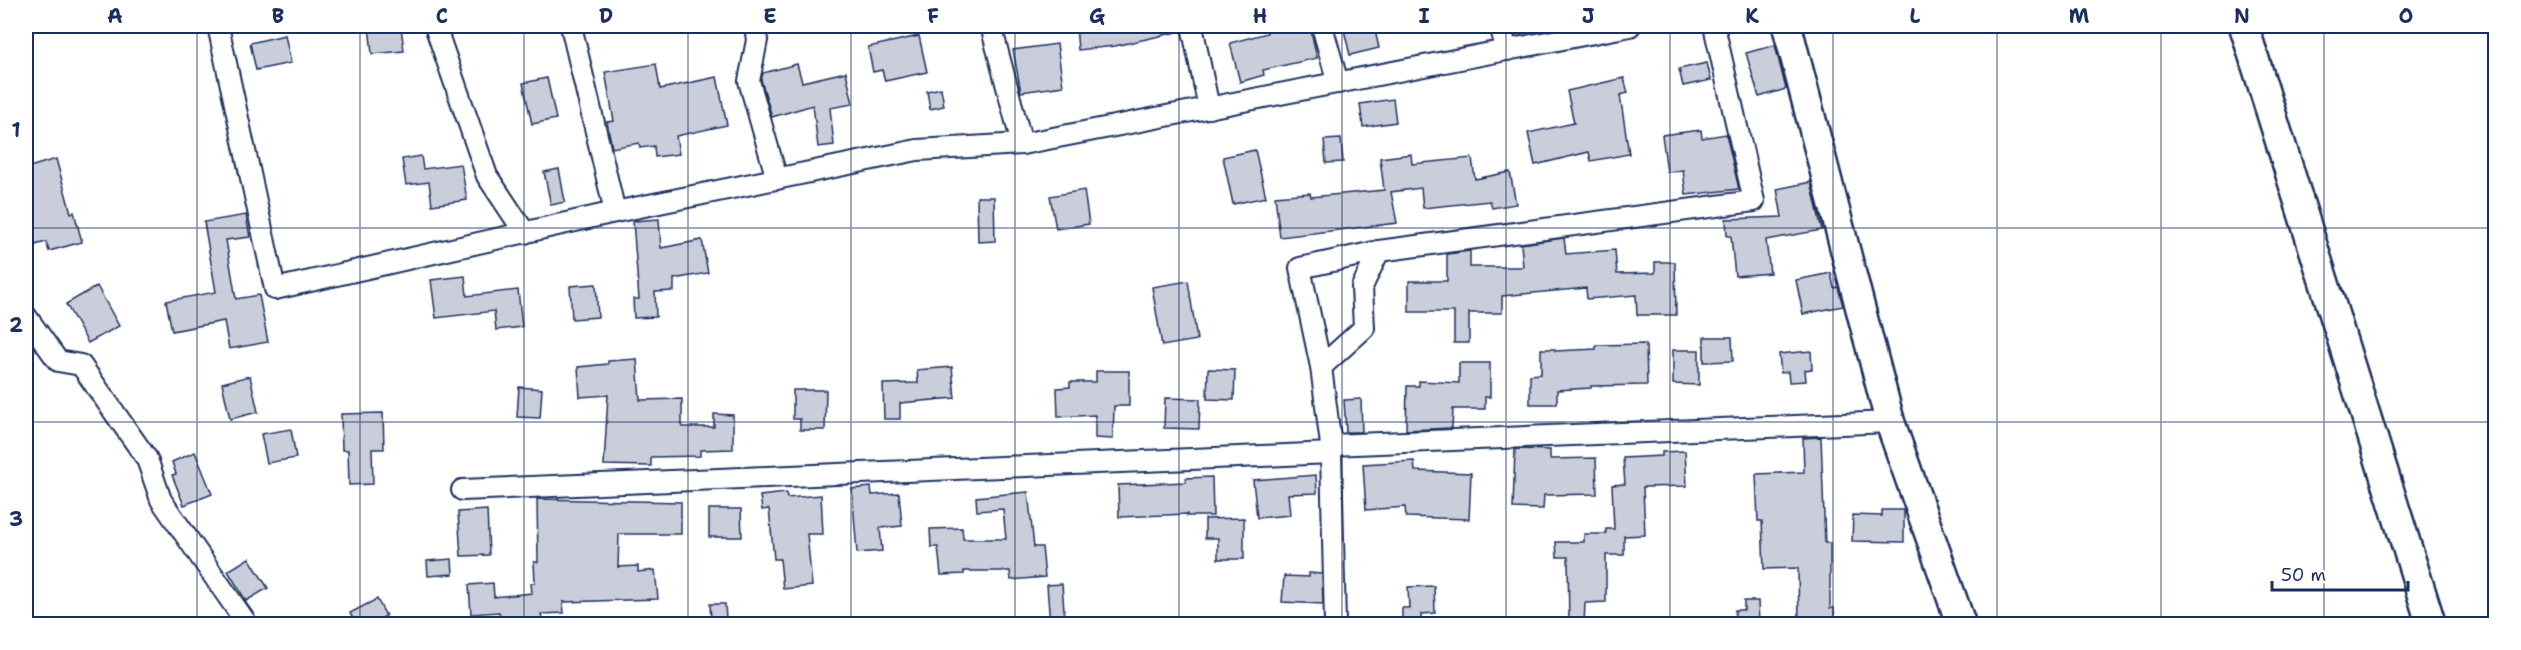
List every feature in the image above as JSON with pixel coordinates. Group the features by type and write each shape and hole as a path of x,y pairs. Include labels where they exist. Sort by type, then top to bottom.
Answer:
{"street":[{"path":"218,26 275,289 615,212 917,150 1022,144 1630,26"},
{"path":"435,26 487,177 525,233"},
{"path":"571,26 615,212"},
{"path":"755,26 758,40 749,81 777,179"},
{"path":"991,26 1022,144"},
{"path":"1192,26 1209,108"},
{"path":"1322,26 1338,83"},
{"path":"1500,26 1507,50"},
{"path":"1335,624 1331,449 1321,367 1300,268 1378,251 1754,201 1714,26"},
{"path":"1786,26 1890,422 1961,624"},
{"path":"2244,26 2431,624"},
{"path":"1321,367 1364,328 1362,287 1378,251"},
{"path":"26,316 58,361 81,365 147,459 161,500 247,624"},
{"path":"462,490 1890,422"}],"building":[{"path":"369,26 401,26 404,51 372,54"},
{"path":"1076,26 1177,26 1178,32 1115,46 1078,50"},
{"path":"1290,26 1310,26 1317,58 1263,70 1264,75 1240,82 1230,43 1267,33 1267,30"},
{"path":"1343,26 1374,26 1379,48 1350,55"},
{"path":"285,35 291,63 256,70 250,43"},
{"path":"919,36 927,72 885,81 882,70 873,72 868,47"},
{"path":"1057,44 1063,86 1021,92 1013,50"},
{"path":"1775,45 1786,89 1759,97 1746,53"},
{"path":"1707,63 1711,80 1683,86 1679,69"},
{"path":"656,64 660,89 717,77 727,125 676,136 679,154 655,157 654,146 640,148 639,143 612,148 607,122 614,121 605,72"},
{"path":"797,64 802,82 846,72 853,104 830,108 834,145 818,147 813,105 772,117 761,80 763,73"},
{"path":"547,78 556,119 532,124 523,83"},
{"path":"1624,78 1628,93 1620,95 1629,154 1591,161 1589,152 1535,165 1528,133 1574,123 1567,91"},
{"path":"941,88 944,106 930,109 927,91"},
{"path":"1393,99 1396,122 1363,127 1360,104"},
{"path":"1701,130 1702,138 1726,134 1739,189 1686,195 1683,170 1667,172 1662,135"},
{"path":"1341,139 1343,162 1326,163 1324,140"},
{"path":"1255,150 1266,197 1233,204 1223,157"},
{"path":"1411,154 1412,164 1472,158 1475,179 1510,172 1516,204 1492,208 1490,201 1423,208 1421,188 1391,192 1397,223 1280,237 1275,196 1310,193 1311,197 1384,190 1380,158"},
{"path":"421,156 423,169 461,164 467,200 432,205 429,182 406,185 402,159"},
{"path":"56,159 71,213 74,212 82,242 49,251 46,242 35,245 26,211 26,168"},
{"path":"559,169 565,202 551,205 544,172"},
{"path":"1811,182 1822,230 1766,240 1770,273 1735,276 1731,236 1727,236 1726,219 1782,217 1777,189"},
{"path":"1084,190 1089,224 1056,229 1050,196"},
{"path":"977,197 994,197 995,241 978,242"},
{"path":"246,215 250,237 226,240 236,299 259,295 268,342 229,349 224,321 172,331 166,301 216,292 204,222"},
{"path":"659,219 661,248 702,240 708,273 674,279 674,291 655,292 656,317 634,318 633,299 639,299 633,221"},
{"path":"1564,238 1566,254 1615,250 1617,274 1655,273 1655,262 1675,262 1676,315 1637,315 1636,295 1587,299 1586,288 1502,296 1502,313 1469,313 1469,343 1454,343 1454,312 1409,312 1409,281 1447,281 1447,254 1470,251 1470,267 1523,267 1521,244"},
{"path":"1831,273 1834,288 1838,287 1843,306 1803,314 1796,280"},
{"path":"465,276 467,296 518,290 522,327 496,330 494,311 436,318 431,280"},
{"path":"1188,281 1197,340 1162,346 1152,287"},
{"path":"596,284 598,317 572,319 570,286"},
{"path":"97,286 119,326 88,343 66,304"},
{"path":"1704,337 1732,337 1733,361 1704,362"},
{"path":"1646,344 1647,385 1591,386 1591,388 1557,390 1557,404 1530,404 1530,375 1541,374 1541,349 1555,349 1555,351 1596,349 1596,345"},
{"path":"1673,350 1699,350 1699,385 1673,384"},
{"path":"1811,351 1812,369 1805,370 1806,381 1789,382 1788,372 1781,373 1779,354"},
{"path":"637,359 640,400 682,399 682,427 714,427 714,414 733,415 733,449 700,450 700,456 651,457 651,466 604,465 608,395 580,397 578,367 608,364 608,361"},
{"path":"1459,363 1490,363 1490,397 1485,397 1485,409 1453,409 1452,428 1406,430 1407,386 1419,386 1419,381 1459,383"},
{"path":"952,367 955,398 900,403 900,419 884,419 883,384 918,383 917,370"},
{"path":"1208,369 1235,370 1234,400 1207,399"},
{"path":"1096,371 1129,371 1129,406 1114,406 1113,439 1095,438 1095,415 1058,417 1057,388 1070,387 1070,382 1096,382"},
{"path":"250,376 258,412 230,419 222,383"},
{"path":"519,387 542,389 540,418 517,417"},
{"path":"793,390 826,390 825,430 800,430 800,419 793,419"},
{"path":"1165,398 1200,399 1199,429 1164,428"},
{"path":"1361,399 1362,432 1346,432 1344,400"},
{"path":"383,413 384,449 372,449 373,484 349,485 348,450 342,450 341,414"},
{"path":"291,429 296,458 267,463 261,434"},
{"path":"1821,437 1825,543 1830,543 1830,608 1834,608 1835,624 1799,624 1798,568 1764,569 1762,521 1758,521 1756,474 1804,472 1803,438"},
{"path":"1515,449 1550,450 1550,459 1596,458 1597,494 1544,495 1543,509 1513,508"},
{"path":"1685,451 1687,486 1643,487 1645,535 1624,536 1624,555 1606,555 1606,602 1585,603 1584,624 1569,624 1568,557 1557,557 1556,542 1584,542 1584,534 1606,534 1606,529 1614,529 1612,485 1625,484 1623,458 1662,456 1662,452"},
{"path":"195,452 212,494 184,505 172,475 176,474 172,462"},
{"path":"1414,461 1415,471 1471,473 1469,519 1406,517 1405,507 1366,510 1363,464"},
{"path":"1316,475 1317,493 1288,494 1290,515 1257,518 1253,480"},
{"path":"1212,477 1213,516 1187,516 1187,514 1119,517 1118,485 1186,482 1186,478"},
{"path":"871,487 872,495 899,493 902,526 880,528 882,551 857,553 852,489"},
{"path":"1028,492 1034,547 1042,547 1045,577 1011,580 1010,571 964,571 964,574 941,575 938,547 931,547 930,529 962,528 963,539 1006,539 1003,509 977,511 976,497"},
{"path":"786,493 787,498 821,495 823,534 807,534 812,586 783,589 780,559 774,559 769,509 762,510 760,496"},
{"path":"537,499 681,502 681,534 619,534 618,567 638,566 638,572 655,570 658,599 563,602 564,613 541,614 543,624 501,624 499,612 471,614 469,585 493,583 494,597 532,593 531,583 535,583 534,562 538,562"},
{"path":"709,509 741,509 742,537 709,537"},
{"path":"487,510 489,555 461,556 458,512"},
{"path":"1882,510 1904,510 1904,542 1852,541 1853,515 1882,516"},
{"path":"1244,518 1244,559 1218,559 1218,538 1205,538 1205,519"},
{"path":"249,558 268,588 246,601 228,571"},
{"path":"452,559 453,574 428,576 427,561"},
{"path":"1309,573 1322,574 1323,604 1282,602 1284,576 1309,577"},
{"path":"1062,584 1065,624 1050,624 1047,585"},
{"path":"1434,586 1435,613 1421,614 1421,624 1402,624 1402,608 1409,608 1408,587"},
{"path":"377,599 386,616 371,624 356,624 350,613"},
{"path":"1744,601 1758,601 1759,624 1735,624 1735,610 1744,610"},
{"path":"710,604 725,604 726,619 711,620"}]}
